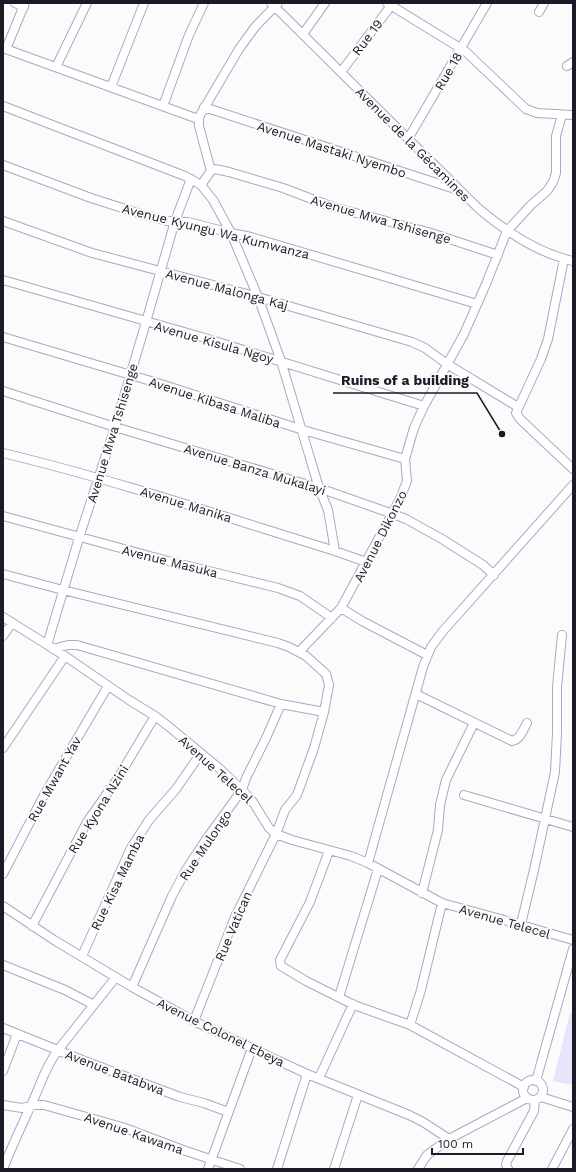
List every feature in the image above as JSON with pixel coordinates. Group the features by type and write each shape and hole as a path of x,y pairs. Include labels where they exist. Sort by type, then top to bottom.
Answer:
{"street":[{"path":"15,3 24,5 4,48 198,119"},
{"path":"56,67 87,3"},
{"path":"111,87 144,3"},
{"path":"163,106 179,61 204,3"},
{"path":"303,34 325,3"},
{"name":"Rue 18","path":"408,139 487,3"},
{"path":"539,12 544,3"},
{"path":"201,185 211,171 198,119 229,64 255,27 275,4"},
{"name":"Avenue de la Gécamines","path":"275,4 303,34 478,208 507,230 538,248 564,259 573,261"},
{"path":"390,4 461,48 526,109 537,113 573,115"},
{"name":"Rue 19","path":"341,72 390,4"},
{"path":"3,106 192,179 201,185 210,195 231,233 258,297 281,361 303,430 319,488 330,518 335,551"},
{"name":"Avenue Mastaki Nyembo","path":"204,107 460,190"},
{"path":"507,230 547,191 553,182 556,172 556,136 562,115"},
{"name":"Avenue Kyungu Wa Kumwanza","path":"3,165 114,206 141,214 175,222 183,221 271,242 477,304"},
{"name":"Avenue Mwa Tshisenge","path":"211,171 215,169 229,172 283,188 333,207 428,232 498,255"},
{"name":"Avenue Mwa Tshisenge","path":"50,647 63,590 115,427 175,222 192,179"},
{"name":"Avenue Malonga Kaj","path":"3,221 92,253 258,297 412,342 425,348 447,364 518,407"},
{"name":"Avenue Dikonzo","path":"299,652 341,608 393,514 406,485 407,477 405,459 414,428 424,406 464,334 498,255 507,230"},
{"path":"564,259 548,339 516,413 518,417 573,469"},
{"name":"Avenue Kisula Ngoy","path":"3,280 281,361 424,406"},
{"name":"Avenue Kibasa Maliba","path":"3,337 130,375 303,430 405,459"},
{"name":"Avenue Banza Mukalayi","path":"3,391 115,427 319,488 393,514 410,521 449,543 483,565 494,575"},
{"name":"Avenue Manika","path":"3,453 99,478 366,562"},
{"path":"368,863 427,655 434,642 573,485"},
{"name":"Avenue Masuka","path":"3,516 79,538 278,588 300,596 332,618"},
{"path":"3,574 278,643 299,652"},
{"path":"341,608 362,621 427,655"},
{"name":"Avenue Telecel","path":"3,617 155,716 201,753 242,790 253,802 269,828 276,834 329,851 351,856 368,863 442,903 573,940"},
{"path":"3,636 12,623"},
{"path":"520,924 545,819 554,772 557,733 557,687 562,635"},
{"path":"50,647 77,645 281,704 324,712"},
{"name":"Rue Vatican","path":"194,1021 235,916 276,834 286,810 294,800 314,748 324,712 329,685 327,677 316,664 299,652"},
{"path":"3,748 65,656"},
{"name":"Rue Mwant Yav","path":"3,874 44,795 108,686"},
{"path":"416,694 512,741 519,738 527,723"},
{"name":"Rue Mulongo","path":"132,987 172,896 186,870 207,838 242,790 246,778 281,704"},
{"name":"Rue Kyona Nzini","path":"32,926 87,822 118,778 155,716"},
{"path":"422,892 438,830 440,805 446,780 474,723"},
{"name":"Rue Kisa Mamba","path":"82,956 131,848 149,820 176,789 201,753"},
{"path":"464,795 573,827"},
{"path":"329,851 310,902 281,958 280,964 292,973 353,1004 410,1025 524,1087"},
{"path":"339,997 378,869"},
{"path":"410,1025 421,990 442,903"},
{"name":"Avenue Colonel Ebeya","path":"3,906 32,926 132,987 194,1021 307,1074 413,1116 449,1139"},
{"path":"536,1081 573,949"},
{"path":"3,965 65,990 94,1005"},
{"path":"3,1169 42,1078 58,1050 116,977"},
{"path":"319,1078 353,1004"},
{"name":"Avenue Batabwa","path":"3,1028 180,1097 204,1103 228,1112"},
{"path":"3,1071 17,1034"},
{"path":"208,1169 252,1048"},
{"path":"276,1169 307,1074"},
{"path":"418,1169 428,1155 449,1139 534,1098 543,1094 542,1086 536,1081 529,1082 524,1087 524,1093 534,1098 573,1107"},
{"path":"334,1169 358,1095"},
{"path":"508,1169 506,1165 507,1161 534,1111 534,1098"},
{"name":"Avenue Kawama","path":"3,1105 16,1108 44,1105 107,1122 240,1169"},
{"path":"554,1168 573,1129"}],"shaded area":[{"path":"570,1013 573,1014 573,1085 553,1081"}],"place":[{"name":"Ruins of a building","path":"502,434"}]}
